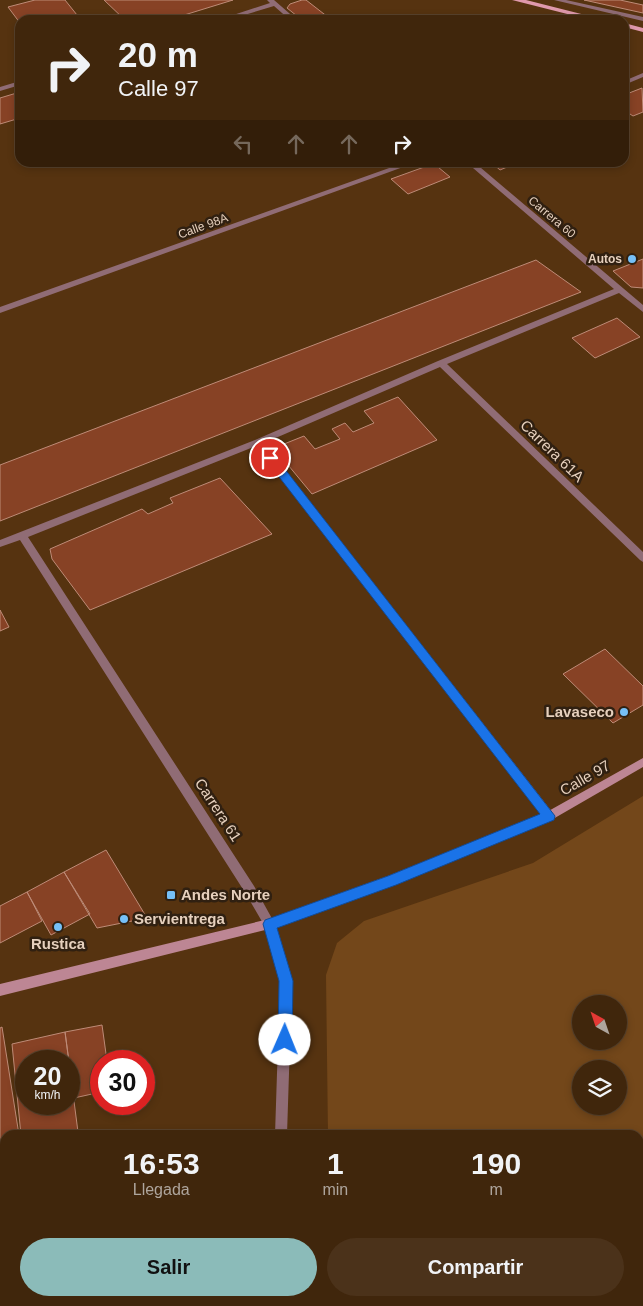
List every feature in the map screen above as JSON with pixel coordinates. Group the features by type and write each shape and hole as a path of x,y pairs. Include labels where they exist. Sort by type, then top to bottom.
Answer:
{"main road":[{"path":"516,0 579,15"},
{"path":"629,27 643,30"}],"street":[{"path":"558,0 625,15"},
{"path":"235,15 272,2 288,15"},
{"path":"629,16 643,19"},
{"path":"629,81 643,75"},
{"path":"0,90 15,85"},
{"name":"Calle 98A","path":"0,310 400,167"},
{"name":"Carrera 60","path":"475,167 643,309"},
{"path":"0,544 258,442 441,362 620,289"},
{"name":"Carrera 61A","path":"441,362 643,558"},
{"path":"258,442 549,816"},
{"name":"Carrera 61","path":"22,535 250,890 269,924 286,981 282,1130"},
{"name":"Calle 97","path":"0,990 269,924 391,880 549,816 643,762"},
{"path":"391,1306 412,1306"}],"shaded area":[{"path":"643,796 643,1130 328,1130 326,975 337,943 364,921 533,863"}],"building":[{"path":"35,0 65,0 77,15 15,16 8,7"},
{"path":"104,0 233,0 184,15 120,15"},
{"path":"306,0 324,14 296,15 287,8 290,4"},
{"path":"584,0 620,0 643,5 643,13"},
{"path":"642,88 643,112 633,116 629,113 629,93"},
{"path":"15,94 15,120 0,124 0,98"},
{"path":"424,167 438,167 450,177 408,194 391,179"},
{"path":"497,167 507,167 500,170"},
{"path":"643,259 643,288 631,287 613,271"},
{"path":"536,260 581,292 0,521 0,465"},
{"path":"617,318 640,337 595,358 572,338"},
{"path":"398,397 437,440 312,494 274,448 304,436 315,449 340,439 332,429 345,423 353,432 374,423 364,411"},
{"path":"220,478 272,534 90,610 52,559 50,549 142,509 148,514 173,503 170,498"},
{"path":"0,610 9,627 0,631"},
{"path":"605,649 643,686 643,705 613,723 563,674"},
{"path":"106,850 147,918 97,928 64,872"},
{"path":"64,872 90,914 51,935 27,892"},
{"path":"27,892 42,921 0,943 0,906"},
{"path":"102,1025 105,1050 90,1050 90,1094 80,1097 80,1050 67,1050 65,1032"},
{"path":"2,1027 18,1130 0,1130 0,1028"},
{"path":"65,1032 67,1050 15,1050 15,1074 12,1044"},
{"path":"19,1115 76,1115 78,1130 21,1130"}],"place":[{"name":"Autos","path":"632,259"},
{"name":"Lavaseco","path":"624,712"},
{"name":"Andes Norte","path":"171,895"},
{"name":"Servientrega","path":"124,919"},
{"name":"Rustica","path":"58,927"}],"route":[{"path":"270,458 549,816 391,880 269,924 286,981 285,1040"}]}
